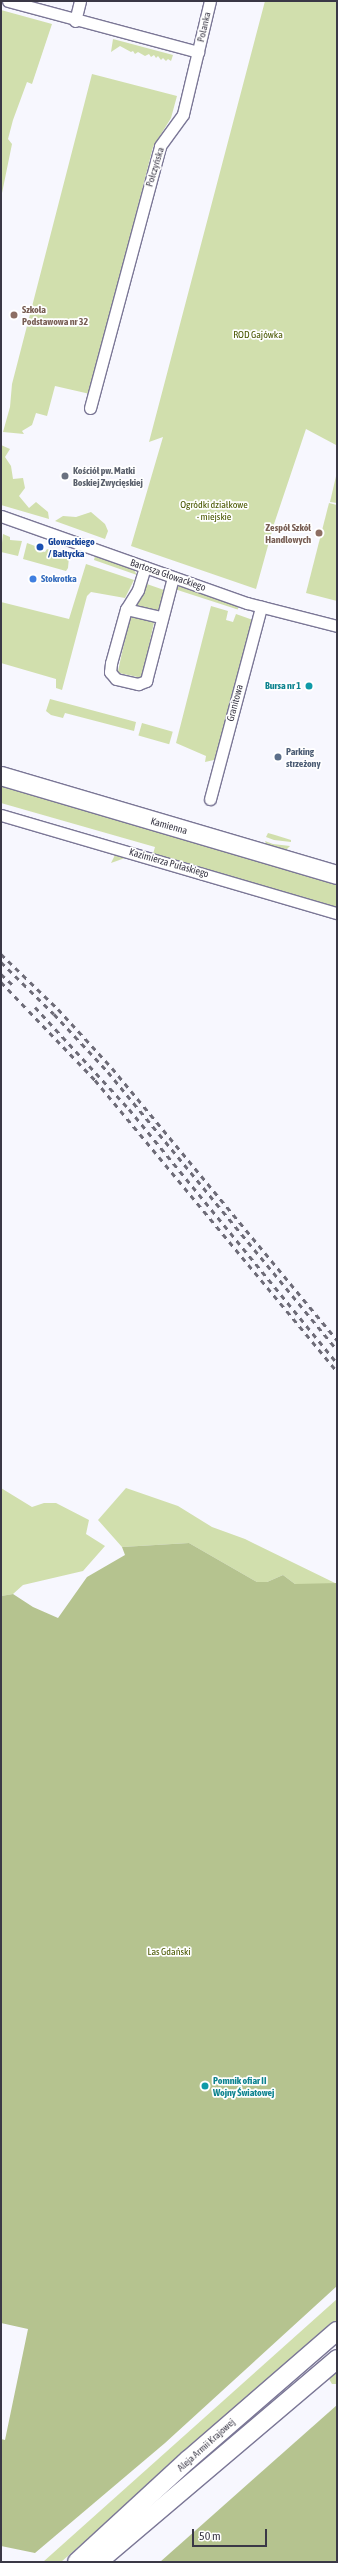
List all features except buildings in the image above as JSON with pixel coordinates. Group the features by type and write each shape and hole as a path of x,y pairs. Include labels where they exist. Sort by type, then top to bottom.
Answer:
{"main road":[{"name":"Kamienna","path":"1,776 337,875"},
{"name":"Aleja Armii Krajowej","path":"77,2562 200,2450 337,2331"},
{"name":"Aleja Armii Krajowej","path":"98,2562 337,2359"}],"street":[{"path":"8,1 198,52"},
{"path":"75,20 80,1"},
{"name":"Polanka","path":"198,52 210,1"},
{"name":"Połczyńska","path":"90,408 160,146 183,114 198,52"},
{"name":"Bartosza Głowackiego","path":"1,516 261,607 337,626"},
{"path":"146,567 138,590 126,609 110,672 116,679 127,683 138,684 146,681 173,577"},
{"name":"Granitowa","path":"210,798 261,607"},
{"path":"126,609 162,617"},
{"name":"Kazimierza Pułaskiego","path":"1,816 337,913"}],"green space":[{"name":"ROD Gajówka","path":"265,1 337,1 337,442 336,445 306,429 274,524 256,589 131,546 163,437 149,442"},
{"path":"1,10 52,24 32,84 27,82 13,120 8,139 12,144 1,198"},
{"path":"113,39 173,55 171,61 168,59 166,61 163,58 161,60 158,56 156,58 154,55 151,57 149,54 145,56 138,52 135,54 133,51 131,52 120,46 111,52"},
{"path":"92,74 177,96 171,118 153,147 90,394 55,386 47,416 36,413 32,425 22,431 24,434 3,432 10,407 12,384"},
{"path":"1,445 10,449 5,457 11,466 13,479 23,478 25,488 19,496 29,508 36,502 48,512 49,519 1,505"},
{"path":"337,472 337,503 330,502"},
{"path":"329,503 337,505 337,601 306,593"},
{"path":"91,512 105,524 108,531 105,539 55,521 63,516 76,517"},
{"path":"3,534 10,537 10,540 22,541 18,556 1,552"},
{"path":"27,543 35,546 37,550 45,552 47,549 69,557 68,568 66,571 23,559"},
{"path":"95,556 134,570 137,575 94,560"},
{"path":"86,564 134,580 125,598 91,592 87,596 62,690 56,688 56,679 1,663 1,602 69,619"},
{"path":"144,583 164,590 158,613 134,605"},
{"path":"178,586 239,606 238,610 177,590"},
{"path":"211,606 228,611 226,620 233,622 236,614 253,620 216,756 214,760 205,762 206,756 176,743"},
{"path":"130,615 154,620 142,678 118,673"},
{"path":"50,699 136,722 134,731 65,713 63,718 51,715 46,711"},
{"path":"142,723 173,732 169,744 138,735"},
{"path":"1,786 337,884 337,907 153,854 155,847 1,803"},
{"path":"268,833 291,840 291,842 274,840 266,837"},
{"path":"265,841 273,844 290,846 286,850 275,848 267,846"},
{"path":"116,853 126,855 125,858 111,863"},
{"path":"1,1488 32,1507 44,1503 56,1503 89,1520 86,1534 105,1546 83,1571 23,1585 13,1594 1,1596"},
{"path":"126,1488 178,1506 212,1527 245,1539 335,1583 324,1585 295,1584 283,1575 267,1582 257,1582 189,1543 122,1547 98,1520"},
{"name":"Las Gdański","path":"189,1543 257,1582 267,1582 283,1575 295,1584 337,1583 337,2286 165,2443 35,2553 1,2546 1,2439 5,2440 28,2329 1,2323 1,1596 13,1594 33,1607 58,1618 87,1577 125,1555 122,1547"},
{"path":"337,2299 337,2323 61,2562 43,2562"},
{"path":"337,2372 337,2384 332,2384 329,2379"},
{"path":"337,2405 337,2562 160,2562"}],"railway":[{"path":"1,954 58,1009 112,1068 337,1340"},
{"path":"1,962 54,1014 108,1072 337,1350"},
{"path":"1,974 13,985"},
{"path":"1,982 95,1080 337,1372"},
{"path":"35,1007 129,1109 337,1363"}],"place":[{"name":"Szkoła Podstawowa nr 32","path":"14,315"},
{"name":"Kościół pw. Matki Boskiej Zwycięskiej","path":"65,476"},
{"name":"Zespół Szkół Handlowych","path":"319,533"},
{"name":"Głowackiego / Bałtycka","path":"40,547"},
{"name":"Stokrotka","path":"33,579"},
{"name":"Bursa nr 1","path":"309,686"},
{"name":"Parking strzeżony","path":"278,757"},
{"name":"Pomnik ofiar II Wojny Światowej","path":"205,2086"}],"park label":[{"name":"Ogródki działkowe - miejskie","path":"214,510"}]}
